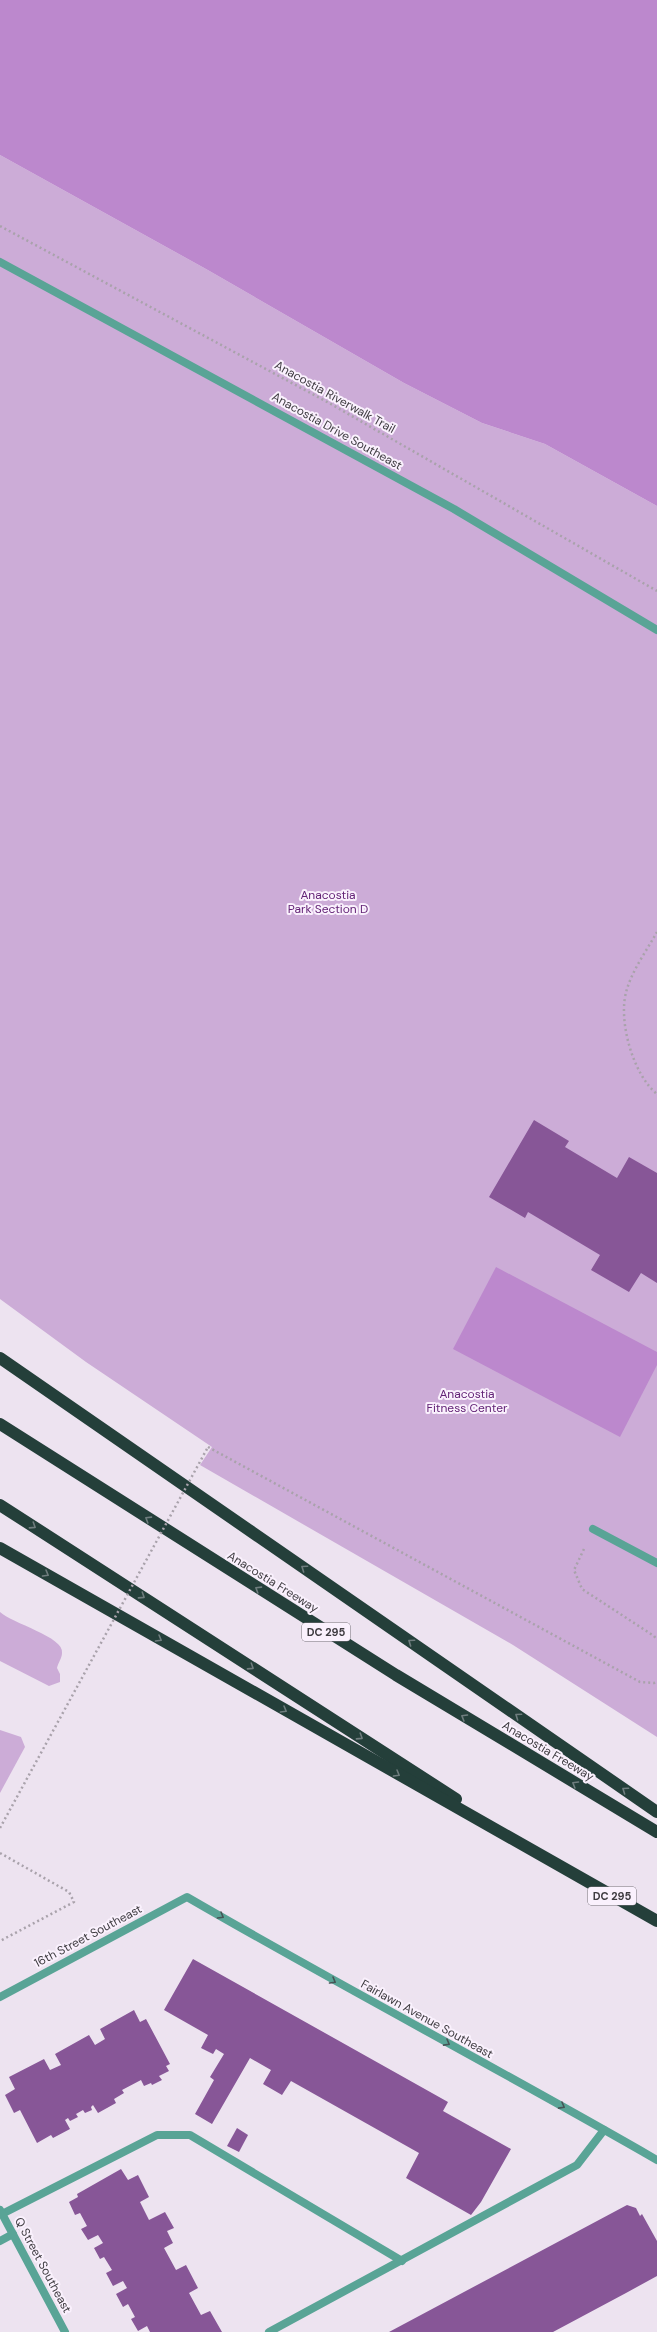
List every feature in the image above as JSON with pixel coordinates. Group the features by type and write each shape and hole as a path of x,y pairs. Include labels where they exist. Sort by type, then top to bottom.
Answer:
{"highway":[{"path":"0,1358 657,1812"},
{"name":"Anacostia Freeway","path":"0,1424 389,1671 657,1832"},
{"path":"0,1505 568,1872"},
{"name":"DC 295","path":"0,1548 568,1872 657,1921"}],"street":[{"name":"Anacostia Drive Southeast","path":"0,262 454,509 657,630"},
{"path":"593,1529 657,1563"},
{"name":"16th Street Southeast","path":"0,1997 187,1897"},
{"name":"Fairlawn Avenue Southeast","path":"187,1897 336,1983 657,2160"},
{"path":"269,2332 578,2166 604,2130"},
{"path":"1,2212 157,2135 190,2135 402,2261"},
{"name":"Q Street Southeast","path":"1,2212 65,2332"},
{"path":"0,2241 13,2234"}],"path":[{"name":"Anacostia Riverwalk Trail","path":"0,226 329,403 657,591"},
{"path":"657,932 626,989 625,1002 629,1043 640,1074 648,1087 657,1094"},
{"path":"0,1828 208,1447 640,1682 654,1683 657,1681"},
{"path":"593,1529 574,1570 582,1589 654,1636 657,1640"},
{"path":"0,1853 69,1892 74,1902 0,1941"}],"green space":[{"name":"Anacostia Park Section D","path":"0,155 206,269 404,383 482,423 545,444 657,506 657,1737 513,1645 200,1465 212,1447 86,1362 0,1299"},
{"path":"0,1612 47,1636 61,1647 62,1655 57,1668 60,1674 60,1682 49,1686 0,1661"},
{"path":"0,1730 21,1737 25,1747 0,1793"}],"shaded area":[{"path":"0,0 657,0 657,506 545,444 482,423 404,383 206,269 0,155"},
{"path":"496,1267 657,1352 657,1365 620,1437 453,1349"}],"building":[{"path":"534,1120 569,1141 565,1147 617,1178 629,1157 657,1173 657,1283 641,1273 629,1292 591,1270 600,1255 528,1212 525,1218 489,1197"},
{"path":"193,1959 448,2102 443,2111 511,2149 481,2202 471,2215 406,2178 419,2153 291,2081 282,2095 263,2084 271,2070 250,2058 212,2124 195,2114 214,2080 210,2077 224,2054 216,2049 213,2054 201,2048 208,2035 164,2010"},
{"path":"134,2010 140,2022 146,2019 170,2064 166,2066 169,2071 159,2076 162,2080 152,2085 151,2083 144,2086 141,2080 122,2090 124,2093 114,2099 116,2103 98,2113 93,2105 91,2107 92,2110 85,2113 83,2110 76,2114 78,2117 70,2121 68,2118 65,2120 70,2129 53,2138 51,2135 37,2143 20,2110 14,2113 5,2095 15,2089 9,2077 44,2059 50,2070 61,2065 55,2054 89,2035 95,2045 105,2039 100,2029"},
{"path":"237,2128 248,2135 239,2152 227,2146"},
{"path":"121,2169 128,2180 138,2175 149,2197 140,2202 149,2220 165,2212 174,2228 167,2231 173,2243 164,2248 176,2270 186,2265 198,2288 189,2293 201,2315 210,2311 222,2332 150,2332 147,2326 138,2331 131,2319 135,2317 128,2304 123,2307 116,2294 127,2288 123,2281 113,2286 106,2273 112,2270 104,2257 100,2259 94,2248 103,2243 98,2235 88,2240 81,2229 87,2226 80,2213 75,2215 69,2202 78,2197 77,2194"},
{"path":"627,2205 636,2208 640,2216 642,2214 657,2241 657,2276 553,2332 389,2332"}],"park label":[{"name":"Anacostia Fitness Center","path":"467,1401"}]}
